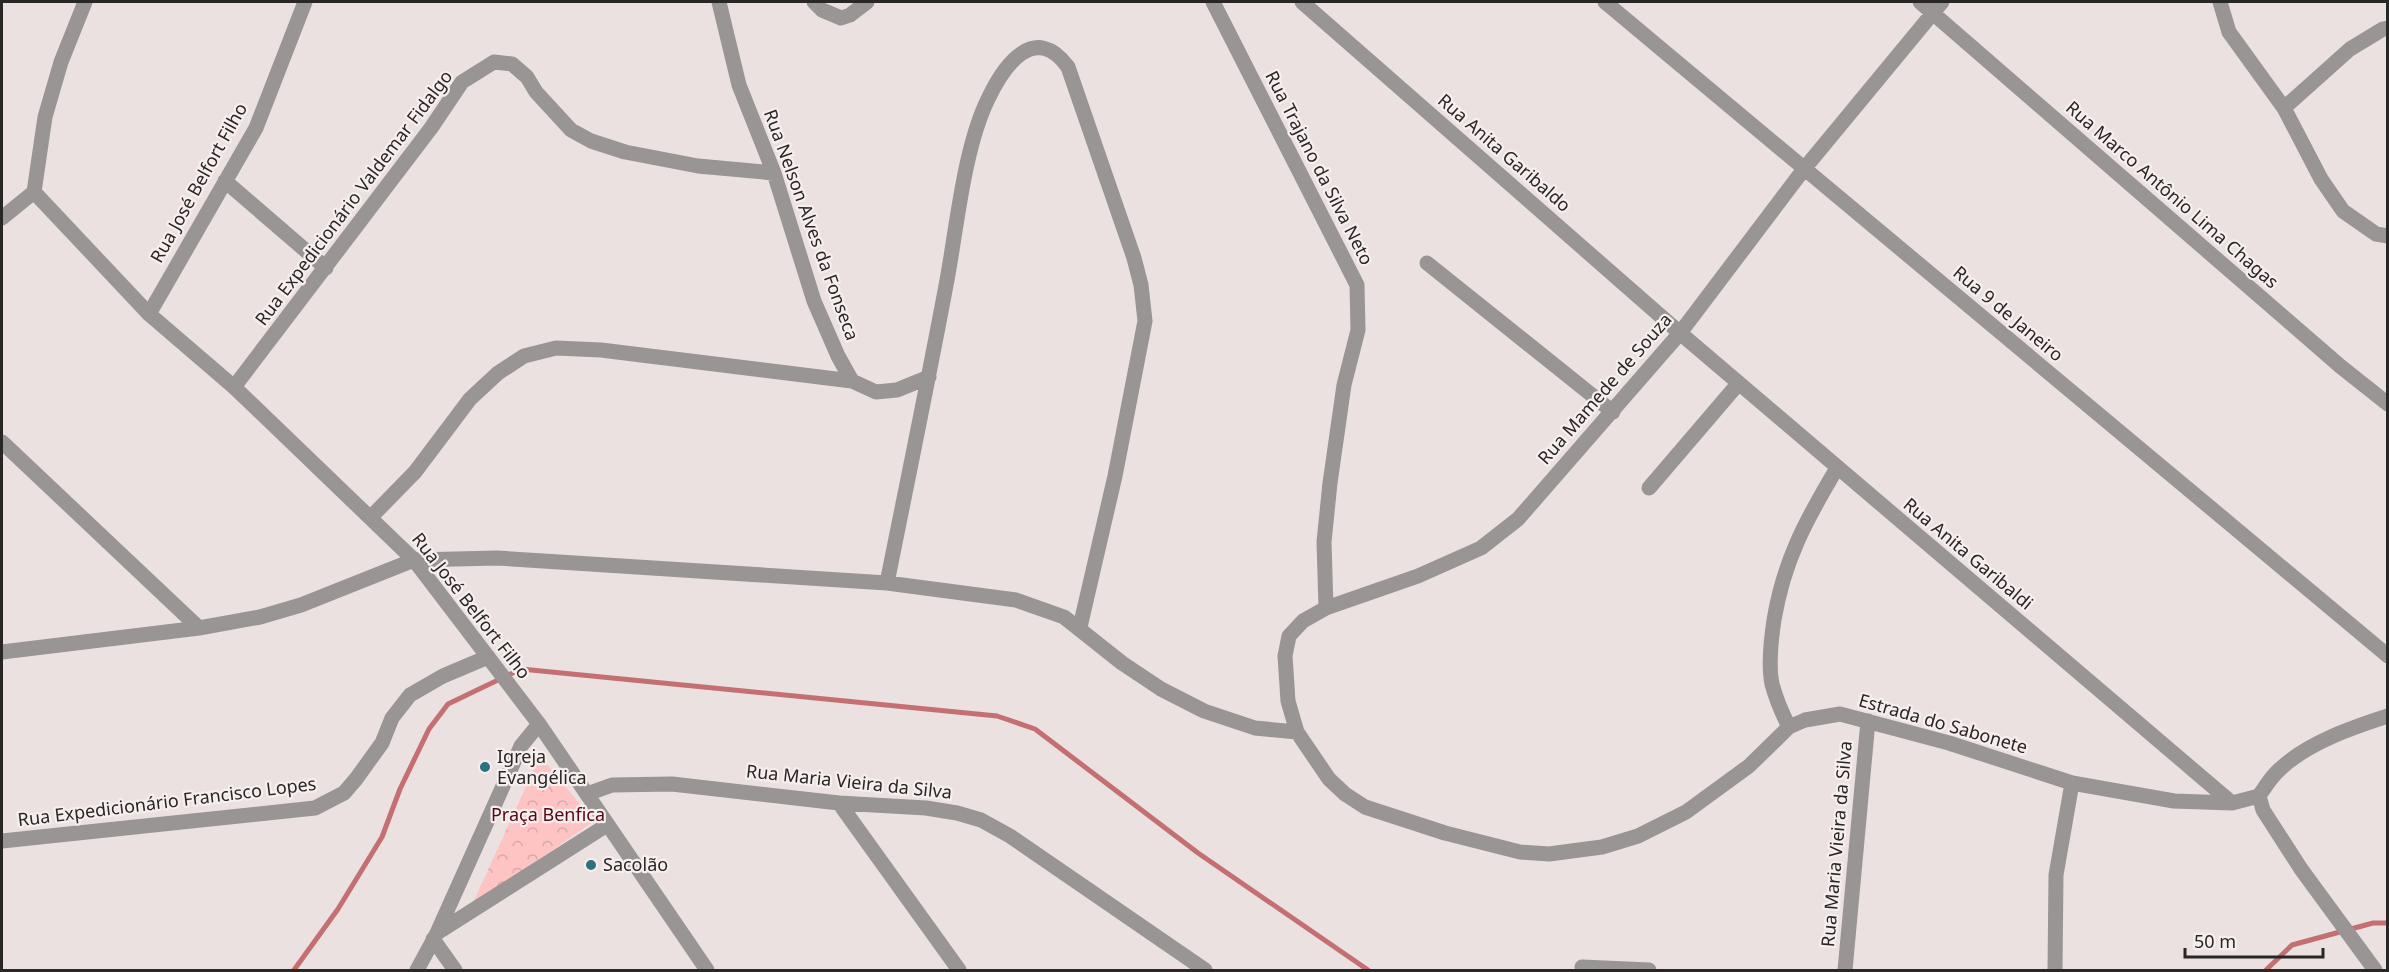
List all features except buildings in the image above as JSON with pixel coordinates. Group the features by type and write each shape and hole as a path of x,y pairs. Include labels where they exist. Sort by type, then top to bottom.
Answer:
{"street":[{"path":"5,212 34,192 45,117 61,62 85,2"},
{"name":"Rua José Belfort Filho","path":"149,314 256,128 305,2"},
{"name":"Rua Nelson Alves da Fonseca","path":"719,2 739,85 774,173 818,311 852,381"},
{"path":"814,2 822,10 841,18 850,15 867,2"},
{"name":"Rua Anita Garibaldo","path":"1302,2 1680,333"},
{"name":"Rua 9 de Janeiro","path":"1605,2 2388,656"},
{"name":"Rua Marco Antônio Lima Chagas","path":"1920,2 1938,7 2340,366 2388,404"},
{"path":"2220,2 2229,32 2284,108 2321,179 2343,211 2376,234 2388,236"},
{"name":"Rua Trajano da Silva Neto","path":"1219,4 1356,285 1358,330 1344,385 1328,494 1324,542 1326,608"},
{"name":"Rua Mamede de Souza","path":"1297,732 1288,701 1285,677 1285,656 1289,636 1303,621 1326,608 1418,576 1481,548 1518,519 1680,333 1804,169 1938,7"},
{"path":"2284,108 2350,49 2383,28 2388,28"},
{"path":"887,583 929,377 972,141 987,101 1003,72 1018,57 1031,49 1044,47 1058,54 1068,68 1134,258 1141,285 1145,321 1115,476 1080,627"},
{"name":"Rua Expedicionário Valdemar Fidalgo","path":"234,387 431,128 462,82 494,62 512,64 527,77 536,92 571,130 591,141 625,152 698,166 774,173"},
{"path":"225,181 326,268"},
{"name":"Rua José Belfort Filho","path":"34,192 149,314 234,387 414,560 539,724 707,970"},
{"path":"1427,263 1613,412"},
{"name":"Rua Anita Garibaldi","path":"1680,333 2232,803"},
{"path":"371,517 415,472 470,399 498,373 524,356 556,348 601,350 852,381 876,392 897,390 929,377"},
{"path":"1649,488 1738,384"},
{"path":"2,442 199,628"},
{"path":"1789,727 1772,681 1770,641 1780,585 1809,514 1837,468"},
{"path":"2,652 199,628 260,617 301,605 414,560 497,558 887,583 1016,600 1045,608 1064,617 1080,627 1122,663 1161,689 1204,711 1255,728 1297,732"},
{"name":"Rua Expedicionário Francisco Lopes","path":"2,841 315,808 344,793 356,779 382,743 392,718 410,695 443,676 488,657"},
{"name":"Estrada do Sabonete","path":"1297,732 1329,779 1345,794 1365,807 1445,833 1520,852 1549,854 1602,847 1638,836 1686,812 1749,766 1789,727 1805,720 1840,714 1949,743 2072,783 2174,801 2261,803"},
{"path":"2371,969 2356,944 2301,869 2261,803 2278,770 2299,754 2388,716"},
{"name":"Rua Maria Vieira da Silva","path":"1845,970 1868,721"},
{"path":"417,970 435,936 521,746 539,724"},
{"path":"2055,970 2056,875 2072,783"},
{"name":"Rua Maria Vieira da Silva","path":"587,794 612,785 672,784 839,803 926,808 957,813 981,820 1040,856 1205,970"},
{"path":"839,803 959,970"},
{"path":"435,936 607,825"},
{"path":"435,936 455,970"},
{"path":"1582,966 1649,970"}],"green space":[{"name":"Praça Benfica","path":"540,756 594,821 471,907"}],"waterway":[{"path":"294,970 338,909 382,837 400,789 429,729 448,704 521,669 997,716 1035,729 1198,853 1368,970"},
{"path":"2266,970 2292,945 2373,923 2388,923"}],"place":[{"name":"Igreja Evangélica","path":"485,767"},
{"name":"Sacolão","path":"591,865"}]}
